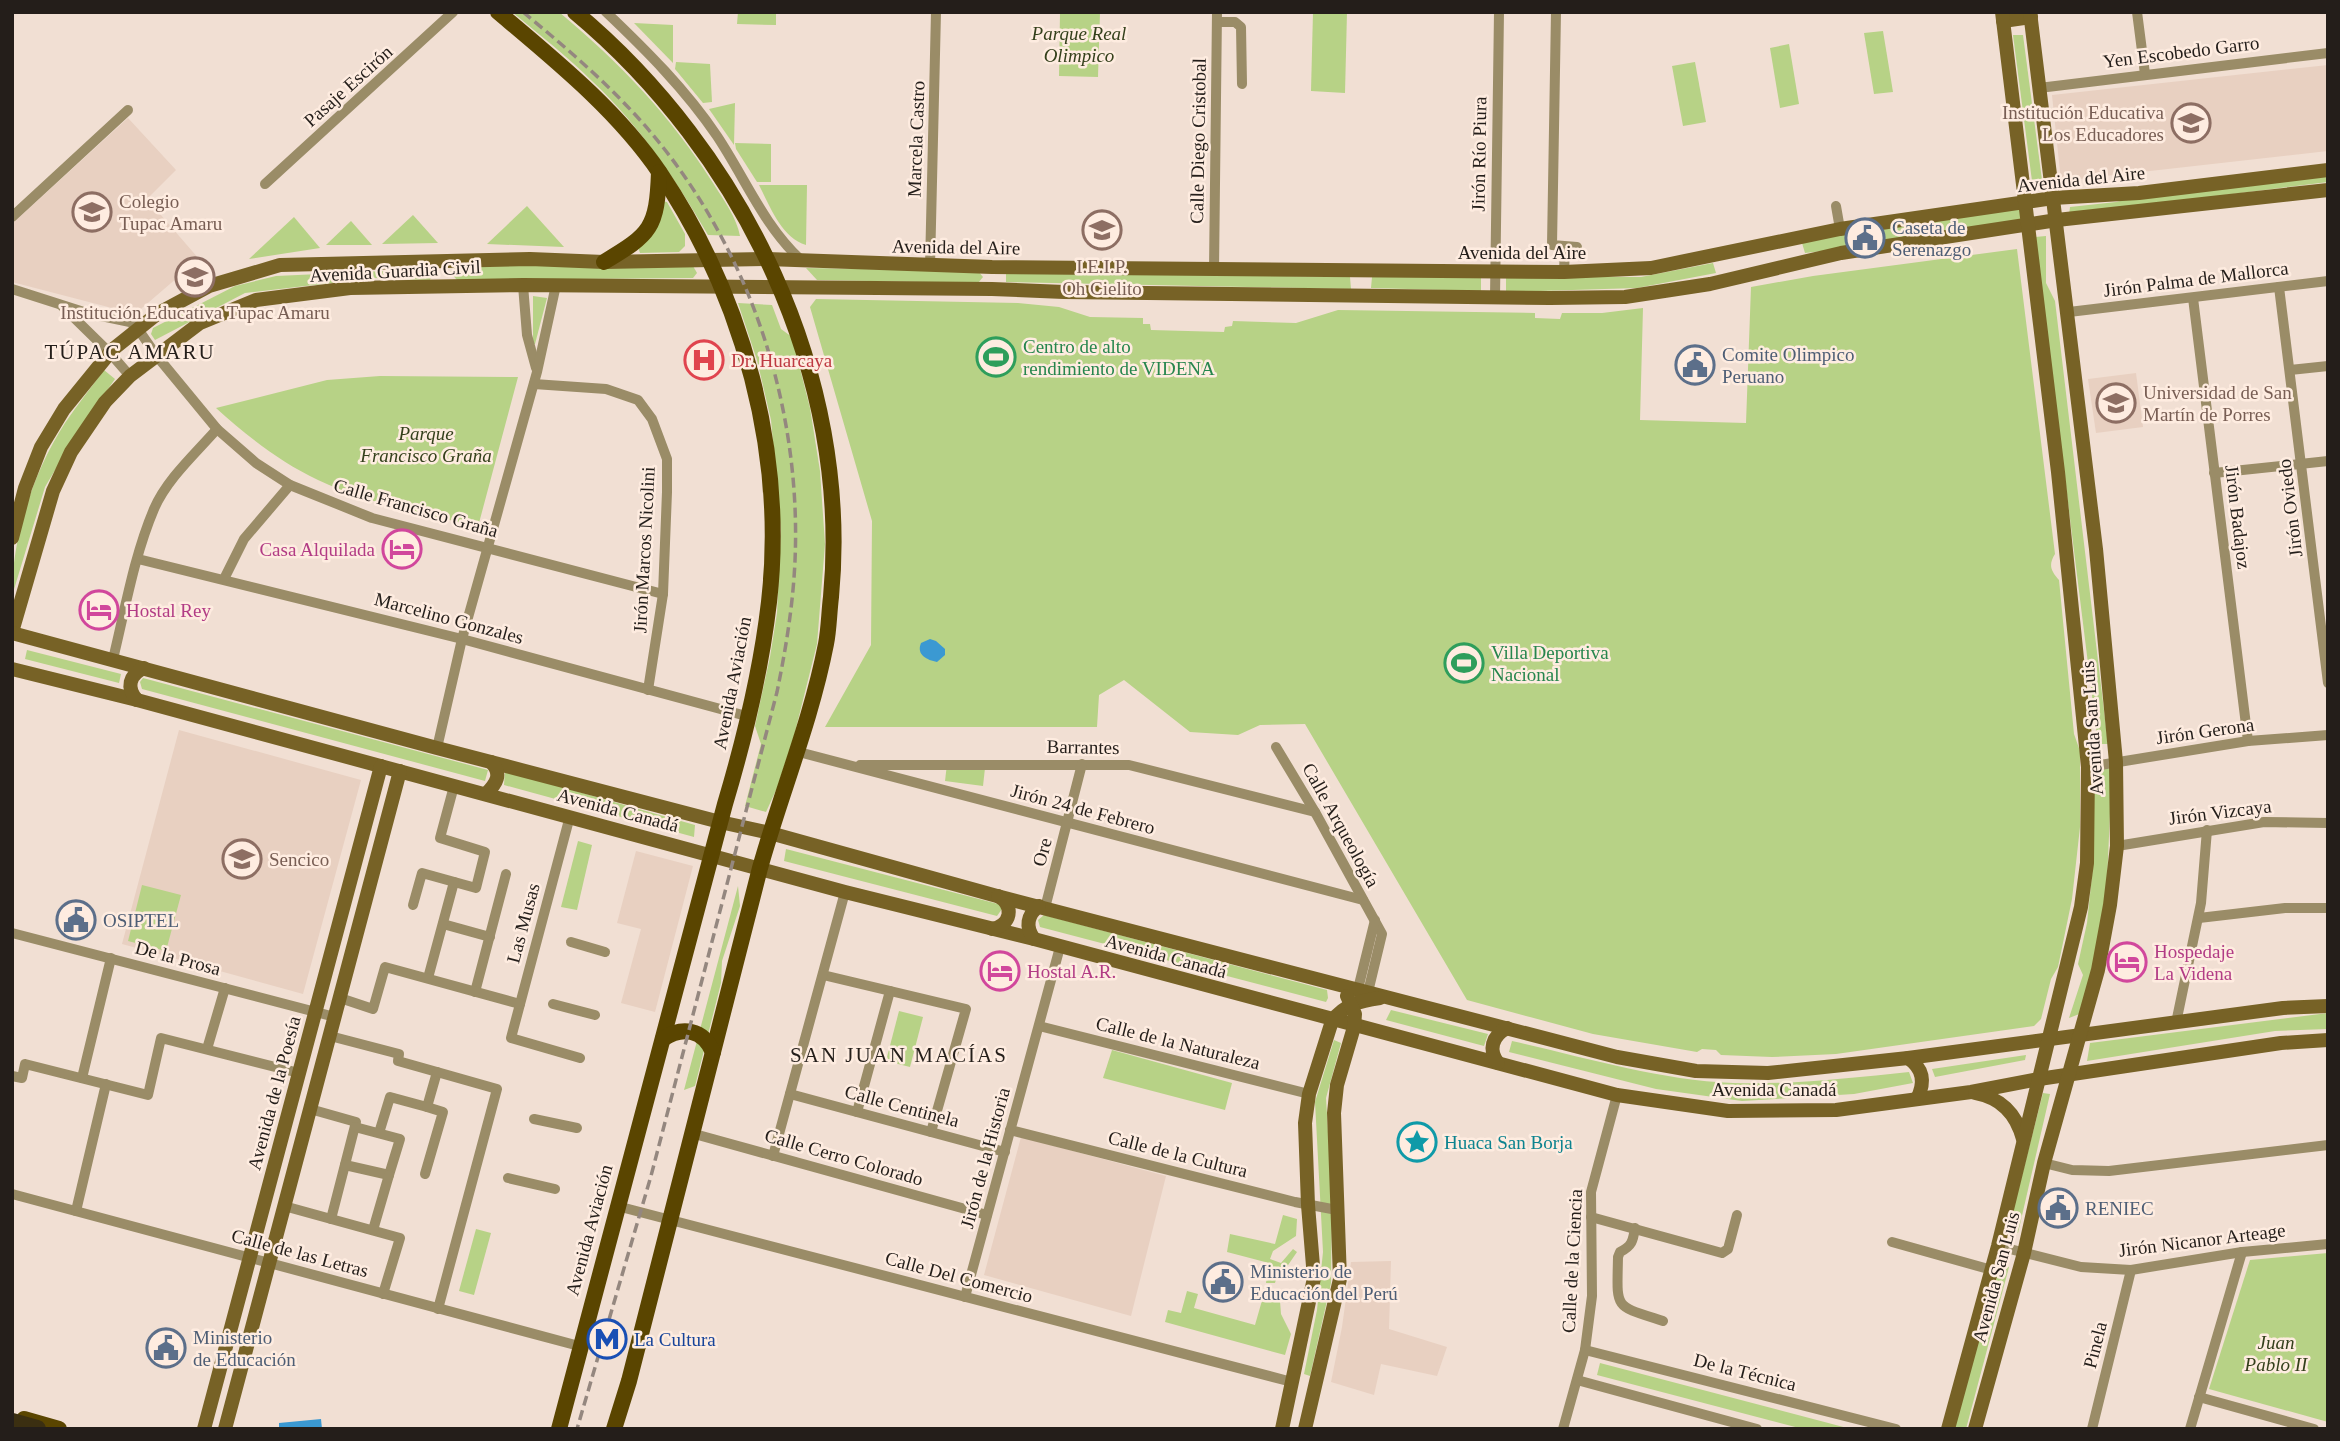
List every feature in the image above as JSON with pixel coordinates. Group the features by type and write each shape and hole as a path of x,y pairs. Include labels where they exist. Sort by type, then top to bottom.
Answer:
{"highway":[{"path":"12,1422 37,1429"}],"main road":[{"name":"Avenida Aviación","path":"498,12 572,76 619,123 659,172 709,260 751,372 770,484 772,559 769,601 750,717 579,1346 559,1429"},
{"path":"575,12 623,55 687,127 716,170 780,286 806,362 821,421 835,534 827,643 808,717 760,868 629,1381 614,1429"},
{"path":"2003,17 2030,15"},
{"name":"Avenida San Luis","path":"1975,1429 2024,1253 2044,1163 2098,970 2117,846 2116,762 2096,549 2069,312 2030,15"},
{"name":"Avenida San Luis","path":"1948,1429 1992,1270 2073,948 2087,863 2088,767 2058,472 2003,17"},
{"name":"Avenida del Aire","path":"709,260 930,267 1214,270 1564,272 1651,268 1840,229 2053,198 2139,193 2328,170"},
{"path":"604,262 633,245 648,229 657,207 659,172"},
{"name":"Avenida del Aire","path":"720,285 1359,296 1625,297 1662,293 1841,253 2057,220 2328,190"},
{"path":"1746,250 1752,274"},
{"name":"Avenida Guardia Civil","path":"12,538 25,488 41,447 64,410 110,353 138,329 157,314 209,286 280,265 530,259 604,262 709,260"},
{"path":"442,261 442,286"},
{"path":"992,268 992,289"},
{"path":"1359,271 1359,296"},
{"name":"Avenida Guardia Civil","path":"12,632 53,491 71,453 104,402 130,376 200,323 256,300 350,288 720,285"},
{"name":"Avenida Canadá","path":"12,632 997,896 1617,1057 1696,1071 1768,1073 1909,1058 2283,1007 2328,1006"},
{"path":"137,700 130,689 130,682 138,671 144,668"},
{"name":"Avenida Canadá","path":"12,670 137,700 845,892 1034,939 1354,1027 1616,1095 1728,1111 1836,1110 1970,1093 2039,1079 2281,1043 2328,1040"},
{"path":"486,794 494,786 498,776 496,767 491,762"},
{"name":"Avenida de la Poesía","path":"204,1429 381,766"},
{"name":"Avenida de la Poesía","path":"225,1429 400,771"},
{"path":"992,929 1006,923 1009,915 1009,907 997,896"},
{"path":"1034,939 1028,922 1033,910 1042,907"},
{"path":"1304,1429 1340,1279 1334,1113 1337,1085 1354,1027 1355,1014 1347,995 1334,983"},
{"path":"1282,1429 1314,1278 1305,1124 1309,1094 1332,1021 1352,1004 1386,997"},
{"path":"1498,1063 1492,1053 1492,1045 1495,1038 1507,1028"},
{"path":"663,1039 674,1032 687,1030 706,1040 712,1052"},
{"path":"1909,1058 1922,1074 1922,1091 1917,1100"},
{"path":"1970,1093 1990,1096 2006,1107 2014,1116 2023,1140"},
{"path":"226,1343 246,1349"},
{"path":"12,1416 59,1429"}],"street":[{"name":"Pasaje Escirón","path":"265,184 453,12"},
{"path":"606,12 644,48 705,119 770,225 784,245 801,261"},
{"name":"Marcela Castro","path":"930,267 936,12"},
{"name":"Jirón Río Piura","path":"1495,297 1499,12"},
{"path":"1556,12 1552,245 1577,247"},
{"path":"2137,12 2145,74"},
{"path":"1217,17 1235,22 1241,27 1242,85"},
{"name":"Calle Diego Cristobal","path":"1214,270 1217,17"},
{"name":"Yen Escobedo Garro","path":"2039,88 2328,53"},
{"path":"12,217 128,110"},
{"path":"1836,205 1840,229"},
{"path":"1564,272 1565,247"},
{"name":"Jirón Palma de Mallorca","path":"2069,312 2328,281"},
{"path":"523,285 527,335 537,372"},
{"path":"437,748 462,639 534,384 556,285"},
{"name":"Jirón Oviedo","path":"2279,287 2328,682"},
{"path":"12,289 87,313 130,322 138,329"},
{"name":"Jirón Badajoz","path":"2193,298 2248,741"},
{"path":"61,304 130,376"},
{"name":"Calle Francisco Graña","path":"138,329 216,429 256,463 290,485 372,518 663,594"},
{"path":"2290,370 2328,366"},
{"name":"Jirón Marcos Nicolini","path":"534,384 606,388 638,400 652,419 667,459 663,594 648,690"},
{"path":"113,659 138,559 155,508 170,483 216,429"},
{"path":"2214,474 2328,461"},
{"path":"224,579 244,539 290,485"},
{"name":"Marcelino Gonzales","path":"138,559 462,639 750,717"},
{"name":"Jirón Gerona","path":"2088,767 2248,741 2328,736"},
{"name":"Calle Arqueología","path":"1276,747 1382,934 1363,990"},
{"name":"Jirón 24 de Febrero","path":"795,751 1363,900"},
{"name":"Ore","path":"1042,907 1068,823 1082,764"},
{"name":"Barrantes","path":"844,765 1129,765 1315,812"},
{"path":"413,905 422,873 476,888 485,852 440,838 454,786"},
{"name":"Las Musas","path":"570,816 511,1038 580,1058"},
{"name":"Jirón Vizcaya","path":"2117,846 2264,822 2328,823"},
{"path":"2176,1023 2199,918 2205,876 2207,830"},
{"path":"475,992 506,874"},
{"path":"428,978 454,882"},
{"path":"773,1156 845,892"},
{"path":"2199,918 2285,908 2328,908"},
{"path":"443,923 490,937"},
{"name":"De la Prosa","path":"12,933 335,1017"},
{"path":"571,943 605,952"},
{"name":"Jirón de la Historia","path":"965,1297 1060,947"},
{"path":"82,1078 111,958"},
{"path":"340,998 373,1009 385,967 520,1004"},
{"path":"822,975 966,1009 932,1132"},
{"path":"207,1049 225,988"},
{"path":"857,1112 890,991"},
{"path":"553,1004 595,1015"},
{"name":"Calle de la Naturaleza","path":"1038,1026 1309,1094"},
{"path":"330,1036 399,1054 397,1061 497,1089 438,1309"},
{"path":"12,1076 22,1078 25,1064 148,1095 161,1038 299,1073"},
{"path":"427,1107 437,1073"},
{"path":"76,1211 106,1084"},
{"name":"Calle Centinela","path":"790,1094 1004,1152"},
{"name":"Calle de la Ciencia","path":"1563,1429 1585,1350 1592,1296 1591,1192 1616,1095"},
{"path":"379,1133 390,1097 443,1112 425,1174"},
{"path":"310,1109 356,1122 331,1219"},
{"path":"534,1119 577,1128"},
{"path":"355,1127 400,1139 373,1230"},
{"name":"Calle de la Cultura","path":"1010,1130 1337,1210"},
{"name":"Calle Cerro Colorado","path":"691,1133 987,1215"},
{"path":"2044,1163 2072,1170 2109,1171 2328,1144"},
{"path":"345,1165 388,1175"},
{"path":"508,1178 555,1189"},
{"name":"Calle de las Letras","path":"12,1194 579,1346"},
{"path":"284,1206 403,1239 383,1294"},
{"name":"Calle Del Comercio","path":"617,1206 1292,1382"},
{"path":"1591,1217 1722,1253 1728,1249 1737,1215"},
{"path":"1635,1228 1633,1241 1618,1257 1618,1297 1621,1306 1663,1321"},
{"path":"1892,1242 1992,1270"},
{"name":"Jirón Nicanor Arteage","path":"1998,1246 2081,1267 2131,1270 2242,1252 2328,1244"},
{"path":"2190,1429 2242,1252"},
{"name":"Pinela","path":"2092,1429 2131,1270"},
{"name":"De la Técnica","path":"1585,1350 1896,1429"},
{"path":"1577,1380 1757,1429"},
{"path":"2199,1397 2314,1429"}],"shaded area":[{"name":"Institución Educativa Los Educadores","path":"2328,65 2328,151 2061,181 2052,95"},
{"name":"Colegio Tupac Amaru","path":"128,118 176,170 147,199 199,259 135,314 12,282 12,224"},
{"name":"Universidad de San Martín de Porres","path":"2136,373 2143,427 2096,433 2088,379"},
{"name":"Sencico","path":"179,730 361,780 303,994 122,944"},
{"path":"636,851 693,866 655,1012 621,1003 641,929 617,923"},
{"path":"1021,1137 1166,1176 1131,1316 984,1275"},
{"path":"1391,1261 1389,1329 1447,1347 1437,1376 1381,1364 1374,1395 1331,1382 1351,1262"}],"green space":[{"path":"512,12 559,12 624,71 662,113 697,158 729,209 740,236 708,235 642,135 574,64"},
{"path":"738,12 776,12 776,25 737,24"},
{"name":"Parque Real Olimpico","path":"1060,12 1100,12 1098,77 1059,76"},
{"path":"1313,12 1347,12 1345,93 1311,91"},
{"path":"634,23 673,25 673,63"},
{"path":"1883,31 1893,92 1874,94 1864,33"},
{"path":"2013,35 2023,35 2042,180 2032,181"},
{"path":"1789,44 1799,104 1780,108 1770,48"},
{"path":"676,62 710,64 712,102 703,103 675,69"},
{"path":"1695,62 1706,122 1683,126 1672,66"},
{"path":"735,103 734,145 709,109"},
{"path":"735,143 771,144 771,182 757,182"},
{"path":"2328,171 2328,182 2069,215 2070,207 2116,202 2151,193"},
{"path":"759,185 807,185 806,245 797,241 783,228"},
{"path":"662,201 667,202 685,234 685,246 679,252 640,253 638,247"},
{"path":"2022,205 2024,223 1805,253 1802,243 1841,232"},
{"path":"527,206 564,247 487,244"},
{"path":"413,215 438,243 382,244"},
{"path":"294,217 320,248 249,259"},
{"path":"351,221 372,245 326,245"},
{"path":"2046,236 2046,283 2055,301 2108,744 2098,744 2035,237"},
{"name":"Villa Deportiva Nacional","path":"2017,249 2055,554 2051,568 2059,580 2074,734 2080,751 2080,827 2072,899 2058,967 2051,979 2041,1019 2034,1026 1836,1054 1772,1057 1721,1055 1716,1050 1702,1049 1697,1052 1593,1034 1467,1000 1305,724 1260,725 1238,735 1190,732 1124,680 1099,695 1097,727 825,727 871,645 872,521 810,307 816,299 1018,303 1059,307 1090,317 1143,318 1143,324 1150,324 1151,330 1224,332 1225,327 1232,326 1233,321 1296,323 1338,310 1535,313 1535,318 1560,319 1562,313 1602,313 1643,308 1640,420 1746,423 1751,287 1813,276"},
{"path":"1713,263 1716,273 1637,288 1506,292 1506,276 1641,277"},
{"path":"457,266 693,266 697,273 693,278 457,280 450,272"},
{"path":"806,268 978,271 983,277 978,283 817,280"},
{"path":"428,269 432,273 430,280 374,278 245,293 155,340 151,334 153,328 235,286 276,276"},
{"path":"1006,272 1350,277 1351,289 1006,282"},
{"path":"1372,277 1481,277 1481,291 1371,288"},
{"path":"533,296 547,298 535,344 533,344"},
{"path":"738,303 772,305 781,329 792,337 810,408 820,471 825,544 817,644 794,736 766,812 745,806 761,744 755,726 777,613 781,530 771,420 757,360"},
{"path":"104,370 115,379 74,438 45,487 12,596 20,528 34,484 65,423"},
{"name":"Parque Francisco Graña","path":"380,376 518,377 479,523 474,526 415,512 336,488 277,457 216,408 327,380"},
{"path":"27,650 121,674 119,683 25,659"},
{"path":"143,678 488,770 485,781 142,689 140,682"},
{"path":"947,764 985,768 983,786 945,781"},
{"path":"2112,768 2106,904 2082,1013 2069,1018 2083,975 2078,964 2087,923 2093,866 2093,770"},
{"path":"505,771 695,825 694,837 504,785"},
{"path":"578,841 592,845 577,910 561,907"},
{"path":"786,849 1002,905 1002,909 997,916 784,861"},
{"path":"142,885 181,895 166,951 128,941"},
{"path":"738,886 740,906 722,961 721,983 695,1086 684,1090"},
{"path":"1044,915 1327,990 1328,998 1326,1002 1040,927 1038,920"},
{"path":"1391,1010 1488,1034 1484,1046 1386,1020"},
{"path":"899,1011 923,1017 910,1067 886,1061"},
{"path":"2328,1013 2328,1029 2275,1031 2087,1061 2090,1043"},
{"path":"1334,1040 1341,1043 1326,1098 1332,1200 1331,1283 1310,1376 1304,1374 1317,1310 1323,1252 1315,1102"},
{"path":"1512,1041 1621,1067 1705,1081 1777,1083 1909,1072 1913,1083 1854,1094 1742,1101 1656,1089 1509,1052"},
{"path":"1112,1050 1232,1083 1225,1110 1103,1078"},
{"path":"2026,1055 2025,1060 1935,1077 1932,1069"},
{"path":"2043,1093 2050,1094 2018,1233 2008,1230"},
{"path":"1283,1215 1297,1219 1296,1236 1273,1251 1270,1259 1281,1263 1293,1249 1297,1252 1284,1271 1279,1269 1275,1283 1266,1283 1269,1263 1227,1252 1230,1234 1275,1244"},
{"path":"476,1229 491,1233 474,1295 459,1291"},
{"name":"Juan Pablo II","path":"2328,1253 2328,1422 2209,1389 2250,1260"},
{"path":"1998,1263 2009,1267 1966,1429 1954,1429"},
{"path":"1187,1291 1198,1294 1194,1308 1255,1325 1263,1297 1280,1301 1281,1314 1291,1334 1285,1355 1165,1322 1168,1310 1181,1313"},
{"path":"1600,1363 1851,1429 1803,1429 1597,1375"}],"water":[{"path":"930,639 945,649 945,655 937,662 926,658 920,651 921,643"},
{"path":"321,1419 322,1429 279,1429 279,1423"}],"railway":[{"path":"523,12 598,77 640,120 677,166 710,216 737,269 760,325 777,383 789,442 795,501 793,594 777,692 651,1176 577,1429"}],"place":[{"name":"Institución Educativa Los Educadores","path":"2191,123"},
{"name":"Colegio Tupac Amaru","path":"92,212"},
{"name":"I.E.I.P. Oh Cielito","path":"1102,230"},
{"name":"Caseta de Serenazgo","path":"1865,238"},
{"name":"Institución Educativa Tupac Amaru","path":"195,277"},
{"name":"Centro de alto rendimiento de VIDENA","path":"996,357"},
{"name":"Dr. Huarcaya","path":"704,360"},
{"name":"Comite Olimpico Peruano","path":"1695,365"},
{"name":"Universidad de San Martín de Porres","path":"2116,403"},
{"name":"Casa Alquilada","path":"402,549"},
{"name":"Hostal Rey","path":"99,610"},
{"name":"Villa Deportiva Nacional","path":"1464,663"},
{"name":"Sencico","path":"242,859"},
{"name":"OSIPTEL","path":"76,920"},
{"name":"Hospedaje La Videna","path":"2127,962"},
{"name":"Hostal A.R.","path":"1000,971"},
{"name":"Huaca San Borja","path":"1417,1142"},
{"name":"RENIEC","path":"2058,1208"},
{"name":"Ministerio de Educación del Perú","path":"1223,1282"},
{"name":"La Cultura","path":"607,1339"},
{"name":"Ministerio de Educación","path":"166,1348"}],"district":[{"name":"TÚPAC AMARU","path":"130,352"},
{"name":"SAN JUAN MACÍAS","path":"899,1055"}]}
